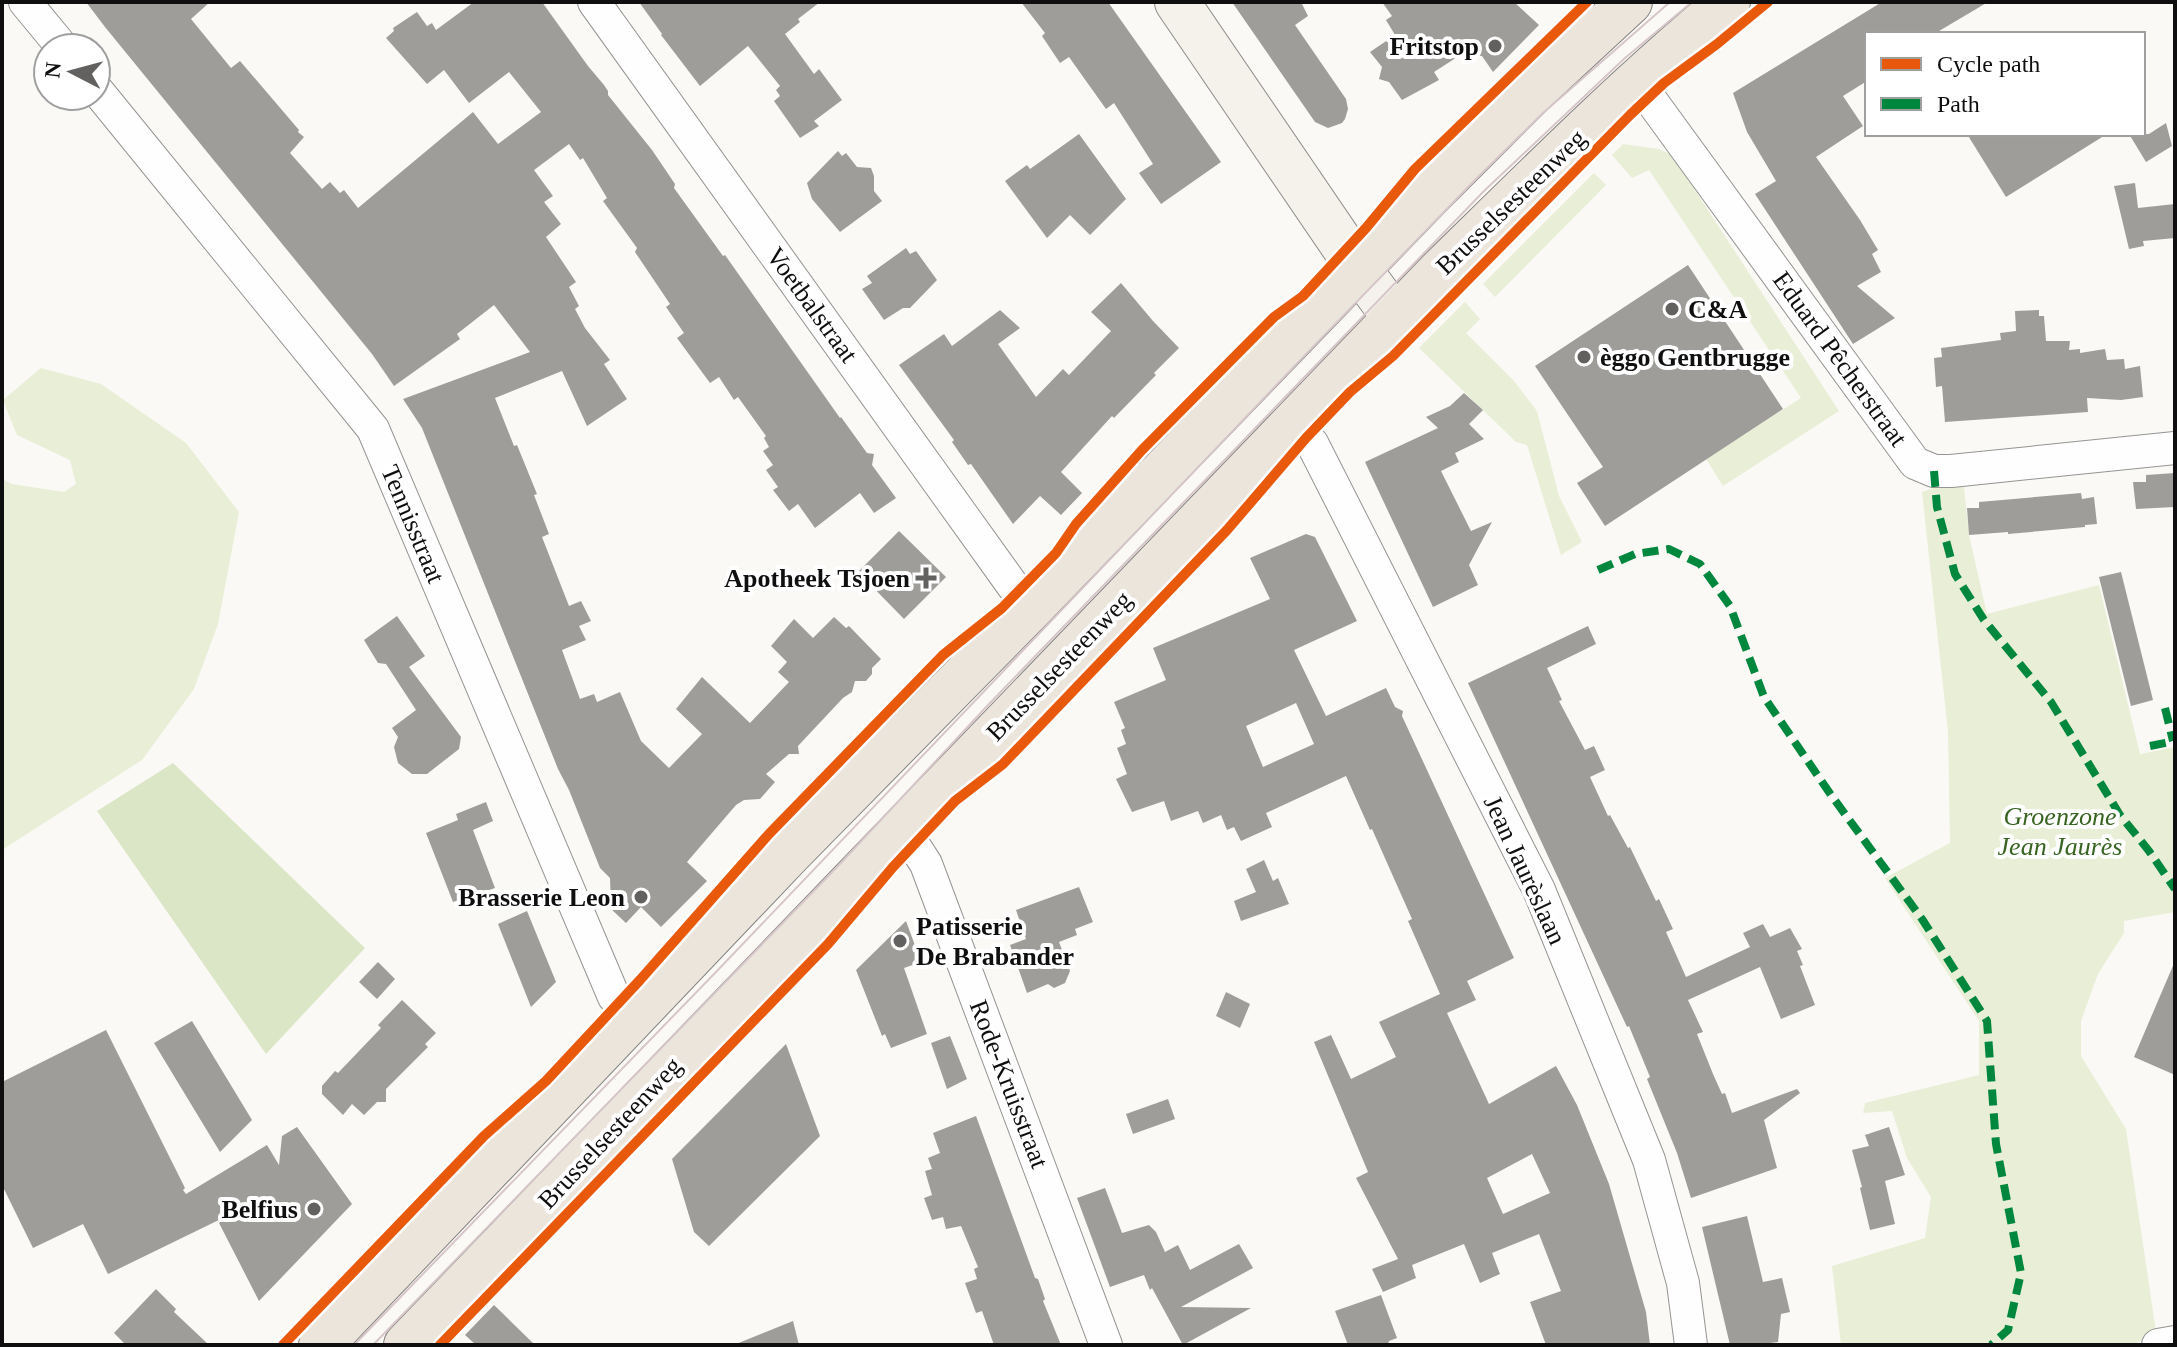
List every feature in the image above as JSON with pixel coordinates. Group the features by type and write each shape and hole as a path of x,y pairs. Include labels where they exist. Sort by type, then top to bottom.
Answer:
{"main road":[{"path":"321,1345 789,854 1359,269 1536,89 1630,2"},
{"name":"Brusselsesteenweg","path":"406,1345 1395,318 1535,177 1637,81 1728,2"}],"street":[{"path":"25,2 50,32"},
{"name":"Voetbalstraat","path":"594,2 1013,586 1034,605"},
{"path":"1177,2 1395,318"},
{"name":"Eduard Pêcherstraat","path":"1637,81 1915,463 1934,471 1951,471 2175,448"},
{"name":"Tennisstraat","path":"112,109 373,429 614,997 635,1017"},
{"name":"Jean Jaurèslaan","path":"1292,424 1312,443 1539,890 1649,1160 1683,1283 1691,1345"},
{"name":"Rode-Kruisstraat","path":"903,828 926,864 1106,1345"},
{"path":"2158,1345 2175,1342"}],"green space":[{"path":"1623,144 1659,149 1672,155 1839,411 1723,486 1706,459 1801,398 1649,170 1632,178 1612,155"},
{"path":"1594,173 1606,185 1495,297 1483,284"},
{"path":"1465,302 1480,319 1466,333 1514,381 1537,411 1559,496 1582,542 1561,555 1527,445 1516,442 1419,348"},
{"path":"41,368 101,384 186,443 239,512 218,624 194,689 142,760 2,850 2,479 12,484 64,492 76,484 70,460 17,435 3,400"},
{"name":"Groenzone Jean Jaurès","path":"1963,478 1969,535 1987,614 2099,585 2140,754 2175,747 2175,912 2124,921 2124,933 2098,974 2081,1021 2081,1056 2126,1129 2156,1332 2133,1345 1841,1345 1832,1266 1925,1238 1931,1197 1907,1158 1892,1111 1863,1113 1865,1103 1979,1075 1979,1021 1885,878 1950,843 1948,732 1922,492"},
{"path":"173,763 365,948 266,1054 97,811"}],"building":[{"path":"86,2 210,2 191,19 231,68 240,61 299,130 304,137 290,153 322,189 330,182 340,193 344,190 358,208 473,112 498,144 541,112 509,72 469,103 444,70 427,84 386,38 394,31 393,28 417,12 427,26 432,23 436,30 474,2 542,2 604,85 608,95 652,150 675,184 674,188 840,418 867,453 874,454 872,465 896,498 874,513 860,493 815,528 798,504 789,511 773,490 778,487 766,470 773,465 763,451 769,447 764,438 766,436 738,397 734,400 719,377 710,383 677,338 684,333 666,307 670,304 635,252 637,248 603,201 607,198 583,158 580,160 569,144 534,170 553,196 544,202 561,224 546,237 576,282 569,287 579,306 575,309 585,328 610,360 604,364 627,399 587,426 562,371 495,398 537,494 534,495 549,534 542,537 569,606 581,601 591,621 579,626 586,640 562,650 580,699 594,694 597,702 620,692 641,741 669,768 702,734 676,709 702,677 750,723 789,682 778,672 787,662 771,646 794,619 813,638 834,617 846,628 849,626 881,659 866,681 855,681 852,692 798,746 799,754 789,754 766,774 775,782 760,799 744,800 736,805 687,862 707,881 661,927 641,907 626,923 611,909 610,878 600,868 558,769 422,428 403,399 530,352 494,305 457,334 460,339 394,386 372,354"},
{"path":"639,2 820,2 785,34 814,74 819,69 842,100 814,121 819,126 800,138 774,101 780,96 776,90 780,86 748,46 700,86"},
{"path":"1021,2 1108,2 1221,162 1161,204 1139,173 1153,164 1114,103 1106,109 1069,57 1060,63 1042,36 1045,33"},
{"path":"1232,2 1301,2 1308,16 1295,25 1346,99 1348,109 1342,123 1328,128 1315,122"},
{"path":"1382,2 1514,2 1539,25 1493,72 1482,56 1462,54 1434,72 1439,80 1402,100 1389,82 1379,79 1382,67 1370,52 1395,35 1386,20 1392,16"},
{"path":"1882,2 1988,2 1937,32 1865,32 1865,82 1843,96 1863,126 1816,157 1878,250 1872,254 1881,272 1857,286 1895,318 1853,344 1755,194 1776,181 1747,132 1733,93"},
{"path":"2166,123 2172,146 2146,162 2130,136 2149,134"},
{"path":"1079,134 1126,199 1090,235 1070,215 1047,238 1005,181 1027,165 1030,169"},
{"path":"1968,136 2104,136 2006,197"},
{"path":"838,151 842,156 846,153 857,167 871,168 874,191 882,201 840,232 812,199 807,183"},
{"path":"2135,183 2138,208 2175,204 2175,238 2143,241 2144,246 2129,249 2114,186"},
{"path":"906,248 910,254 916,251 937,280 910,308 903,308 884,320 862,289 872,283 867,276"},
{"path":"1688,265 1783,409 1605,526 1577,483 1603,467 1535,366"},
{"path":"1121,283 1179,348 1061,472 1082,493 1061,515 1040,496 1013,524 899,365 944,334 952,346 1000,310 1020,328 998,344 1036,397 1063,369 1069,375 1111,331 1091,312"},
{"path":"2039,310 2039,316 2044,316 2046,341 2070,341 2069,350 2080,349 2080,353 2105,349 2107,360 2124,359 2125,369 2140,366 2143,397 2121,400 2087,398 2088,412 1945,422 1942,386 1936,387 1934,358 1942,357 1941,348 2001,340 2000,333 2016,331 2015,311"},
{"path":"1464,393 1483,410 1469,424 1484,439 1455,453 1459,462 1441,471 1471,531 1492,522 1469,565 1478,585 1433,607 1365,462 1438,428 1426,417 1450,406"},
{"path":"2175,473 2175,507 2136,509 2133,482 2146,482 2146,475"},
{"path":"2081,493 2082,499 2094,497 2097,524 1969,535 1967,508 1979,508 1979,502"},
{"path":"899,531 946,577 904,619 858,572"},
{"path":"1306,534 1315,537 1357,621 1294,650 1326,716 1386,688 1395,707 1403,711 1402,716 1514,958 1467,981 1476,1000 1447,1013 1489,1104 1556,1066 1577,1105 1609,1184 1646,1312 1650,1345 1546,1345 1530,1302 1561,1291 1539,1234 1492,1253 1500,1274 1480,1283 1464,1244 1412,1265 1416,1278 1383,1292 1372,1269 1398,1259 1356,1178 1368,1172 1314,1042 1331,1035 1351,1079 1396,1057 1379,1022 1440,994 1408,921 1412,919 1346,776 1266,813 1272,827 1241,841 1234,827 1227,830 1221,815 1203,823 1198,811 1171,821 1164,801 1132,812 1116,779 1127,774 1117,748 1126,744 1121,730 1125,728 1114,702 1166,680 1153,648 1270,599 1250,558","holes":["1296,703 1314,744 1263,767 1246,726","1532,1154 1550,1193 1503,1214 1487,1178"]},
{"path":"2121,572 2153,700 2131,706 2099,577"},
{"path":"397,616 425,656 409,667 461,737 459,749 427,774 412,774 398,763 394,747 398,737 392,728 416,710 386,664 378,663 364,640"},
{"path":"1588,626 1596,644 1547,668 1562,700 1559,701 1585,750 1594,746 1605,770 1590,777 1608,816 1630,847 1656,901 1659,899 1673,929 1666,932 1686,977 1750,947 1743,933 1763,924 1770,937 1790,928 1802,949 1797,951 1803,965 1800,966 1815,1005 1781,1019 1760,967 1688,1000 1703,1032 1697,1034 1732,1113 1797,1089 1800,1093 1764,1120 1777,1168 1691,1198 1677,1153 1647,1079 1650,1077 1629,1026 1468,683"},
{"path":"486,802 493,821 473,830 495,888 453,902 426,833 458,820 456,814"},
{"path":"1264,860 1273,881 1278,878 1289,904 1241,921 1234,901 1256,892 1246,869"},
{"path":"1079,887 1093,922 1075,929 1077,935 1059,942 1070,971 1065,983 1054,988 1048,984 1027,993 1010,945 1026,939 1016,910"},
{"path":"527,911 556,982 531,1007 498,924"},
{"path":"906,921 921,962 904,968 927,1034 891,1048 885,1034 882,1036 856,970"},
{"path":"2175,961 2175,1075 2134,1057"},
{"path":"378,962 395,979 377,999 359,982"},
{"path":"1226,992 1250,1004 1240,1028 1216,1016"},
{"path":"402,1000 436,1033 425,1044 428,1047 386,1089 386,1102 377,1102 364,1115 352,1104 343,1115 322,1094 322,1086 381,1028 378,1025"},
{"path":"192,1021 252,1120 220,1152 154,1043"},
{"path":"106,1030 186,1194 267,1145 279,1165 282,1136 297,1127 352,1204 259,1301 219,1223 225,1217 108,1274 83,1224 33,1248 2,1185 2,1082"},
{"path":"950,1036 967,1079 947,1089 931,1043"},
{"path":"786,1044 820,1136 709,1246 694,1232 672,1159"},
{"path":"1168,1099 1175,1119 1133,1134 1126,1114"},
{"path":"976,1116 1061,1345 994,1345 982,1311 976,1313 965,1283 977,1279 974,1269 978,1267 961,1226 946,1229 943,1217 932,1220 924,1198 932,1195 925,1171 932,1169 928,1158 940,1153 933,1133"},
{"path":"1889,1127 1905,1175 1885,1181 1895,1224 1870,1230 1852,1150 1869,1146 1865,1135"},
{"path":"1105,1188 1122,1233 1149,1225 1156,1232 1165,1252 1178,1245 1190,1270 1239,1244 1253,1268 1181,1307 1251,1308 1183,1345 1144,1275 1110,1287 1077,1198"},
{"path":"1747,1216 1763,1282 1782,1278 1790,1312 1781,1314 1778,1342 1770,1345 1730,1345 1702,1227"},
{"path":"156,1289 176,1309 174,1312 209,1345 126,1345 114,1333"},
{"path":"1381,1295 1397,1338 1389,1341 1388,1345 1348,1345 1335,1311"},
{"path":"494,1305 535,1345 476,1345 465,1335"},
{"path":"793,1321 799,1345 736,1345 736,1344"}],"tram line":[{"path":"354,1345 1474,181 1543,113 1670,2"},
{"path":"373,1345 838,866 988,705 1484,191 1625,58 1692,2"}],"marked path":[{"path":"1934,471 1937,507 1955,574 1984,620 2051,702 2120,815 2175,889"},
{"path":"1598,570 1635,554 1669,549 1700,564 1730,606 1764,697 1922,919 1987,1021 1996,1144 2021,1273 2008,1330 1991,1345"},
{"path":"2165,708 2173,741"},
{"path":"2150,746 2175,741"}],"cycle path":[{"path":"283,1345 484,1136 546,1081 769,834 943,655 1002,608 1056,553 1076,524 1142,450 1274,317 1303,296 1415,169 1587,2"},
{"path":"440,1345 828,944 893,867 955,801 1003,764 1227,530 1350,392 1393,356 1664,83 1768,2"}],"place":[{"name":"Fritstop","path":"1495,46"},
{"name":"C&A","path":"1672,309"},
{"name":"èggo Gentbrugge","path":"1584,357"},
{"name":"Apotheek Tsjoen","path":"926,578"},
{"name":"Brasserie Leon","path":"641,897"},
{"name":"Patisserie De Brabander","path":"900,941"},
{"name":"Belfius","path":"314,1209"}]}
